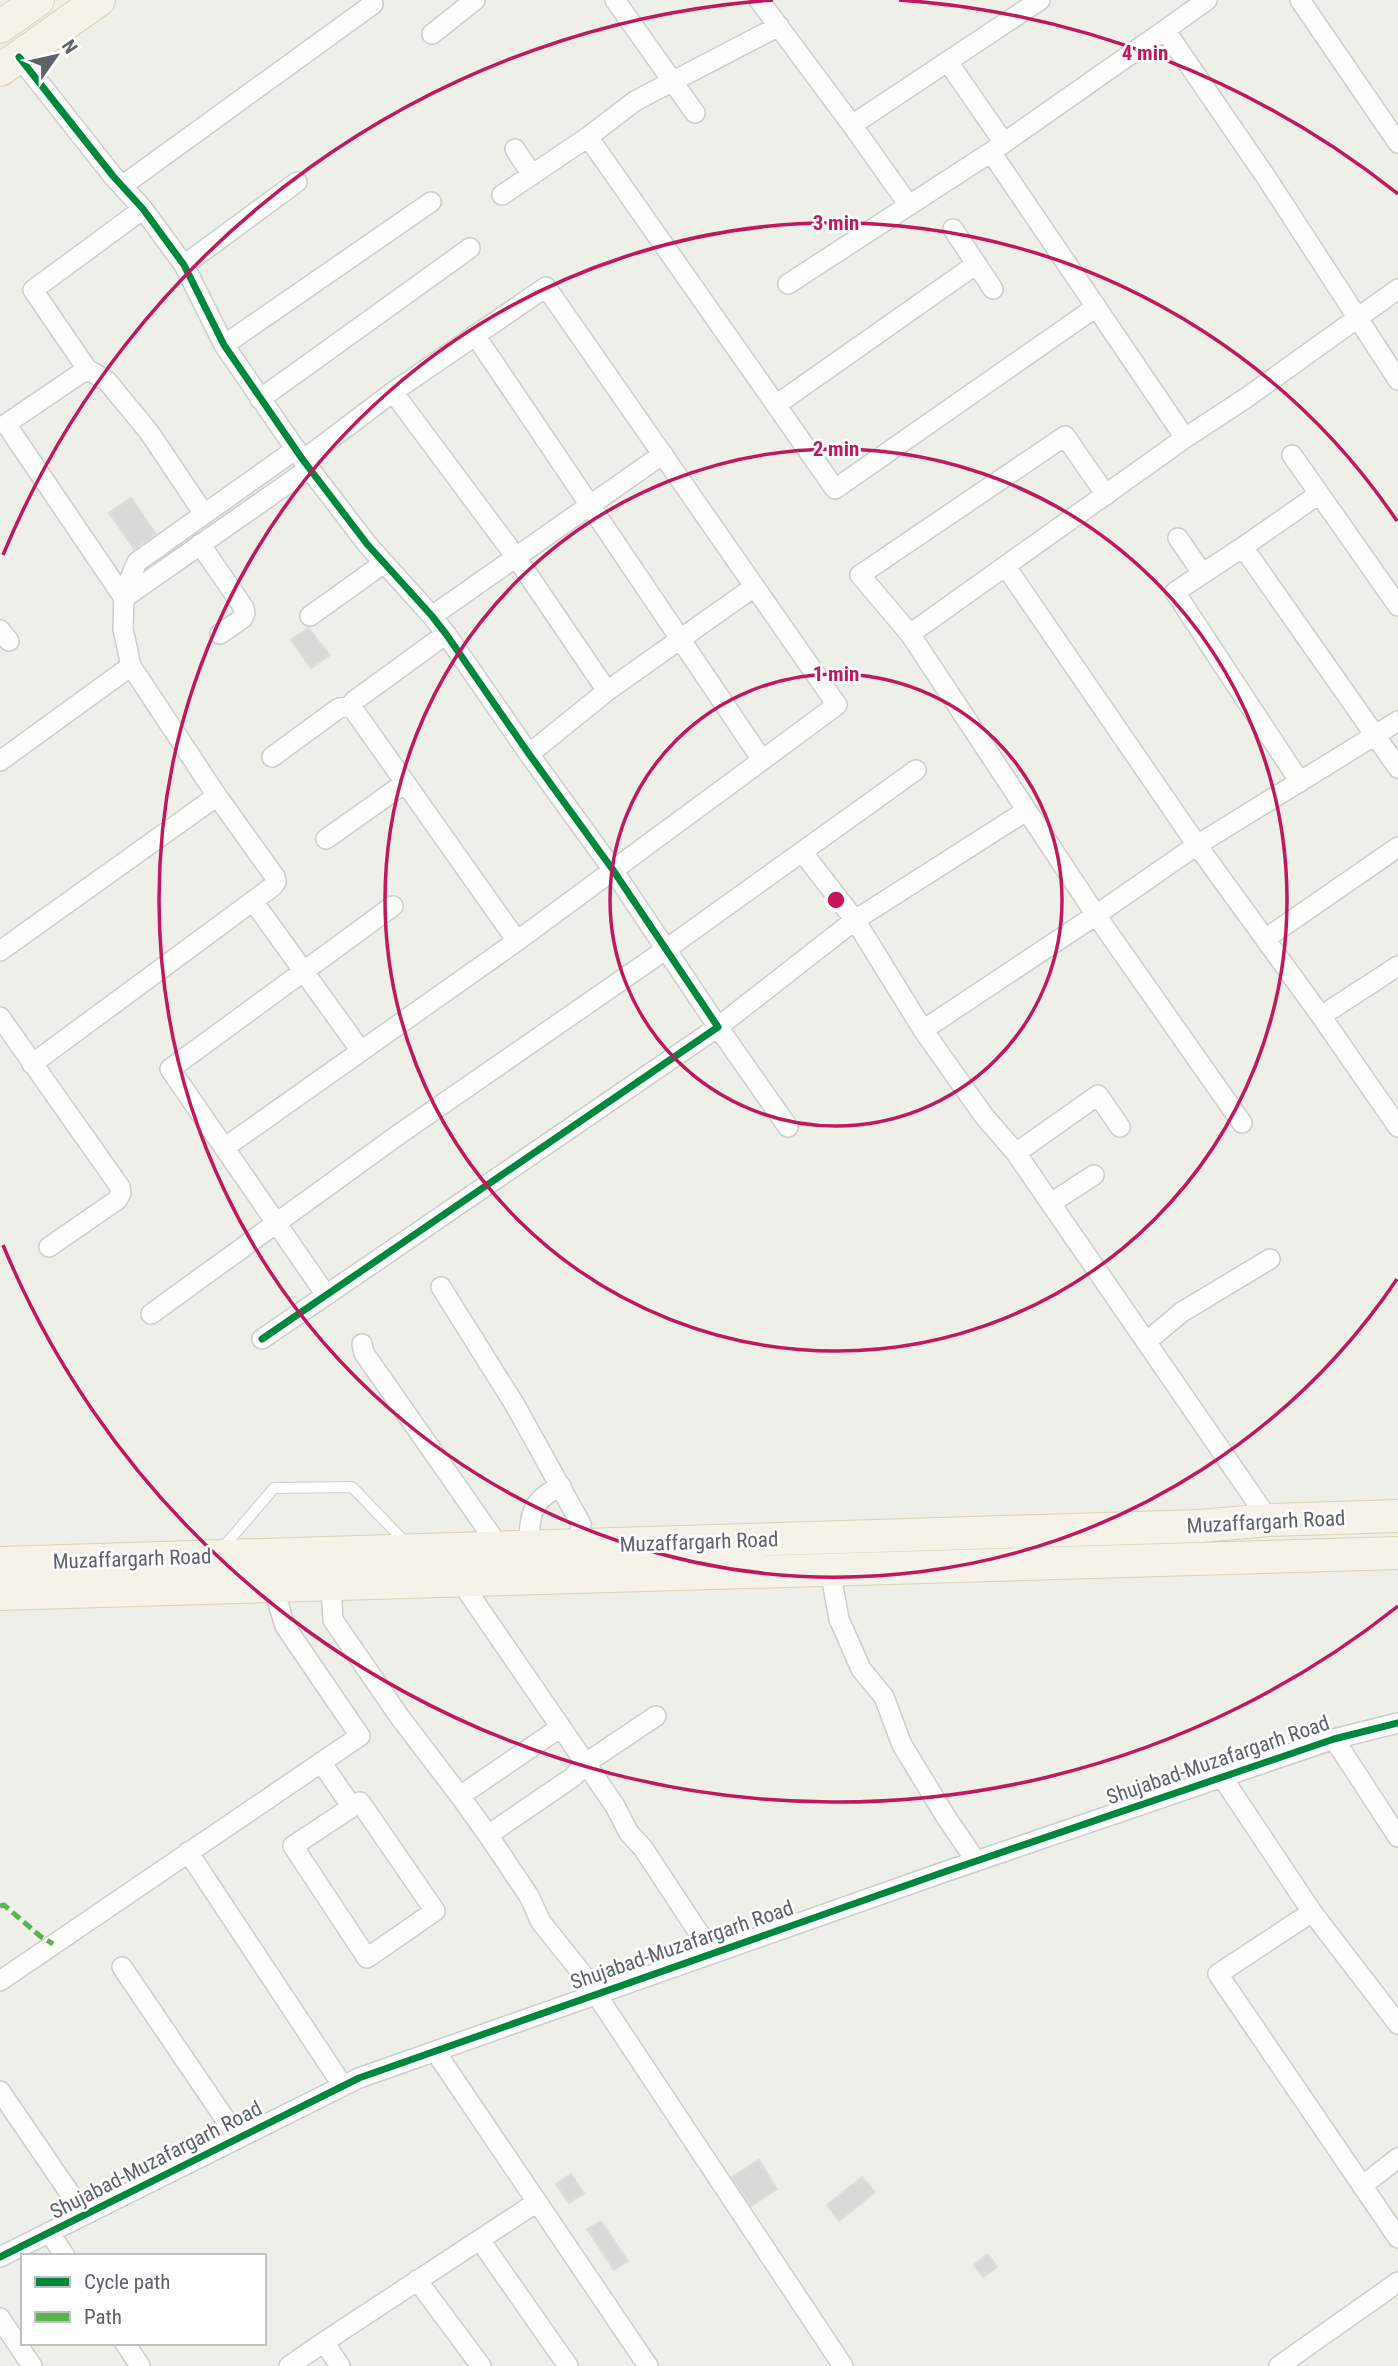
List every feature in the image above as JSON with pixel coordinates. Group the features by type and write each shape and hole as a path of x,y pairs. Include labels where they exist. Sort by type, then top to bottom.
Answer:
{"main road":[{"path":"9,63 99,0"},
{"path":"0,27 33,2"},
{"name":"Muzaffargarh Road","path":"0,1563 1200,1526 1269,1520 1398,1516"},
{"name":"Muzaffargarh Road","path":"0,1594 1398,1553"}],"street":[{"path":"432,34 475,0"},
{"path":"615,0 695,113"},
{"path":"759,0 908,204"},
{"path":"852,125 1040,0"},
{"path":"788,284 997,148 1207,0"},
{"path":"1300,0 1398,143"},
{"path":"122,186 373,4"},
{"path":"502,195 588,137 635,101 779,26"},
{"path":"1166,30 1266,177 1398,380"},
{"path":"948,62 997,148 1096,307 1185,438"},
{"path":"9,63 143,209 184,265 224,345 260,399 384,563 446,634 613,870 788,1127"},
{"path":"588,137 835,489 1096,307"},
{"path":"515,149 532,175"},
{"path":"184,265 297,181"},
{"path":"224,345 431,202"},
{"path":"143,209 33,290 87,369 107,381 149,432 204,514"},
{"path":"953,229 993,289"},
{"path":"260,399 470,248"},
{"path":"776,405 975,265"},
{"path":"124,598 200,544 303,459 546,287 837,705 517,941 224,1147"},
{"path":"911,634 1398,289"},
{"path":"475,335 762,760"},
{"path":"87,369 9,421 6,427 124,598"},
{"path":"393,393 516,557 607,691"},
{"path":"1106,495 1065,436 860,575 911,634 1096,915 1242,1123"},
{"path":"432,616 663,454"},
{"path":"1292,455 1398,606"},
{"path":"32,1064 272,887 275,882 275,877 217,796 131,666 123,629 124,593 137,562 204,514 303,459"},
{"path":"1300,782 1175,592 1319,494"},
{"path":"1178,538 1202,573"},
{"path":"200,544 246,613 220,634"},
{"path":"1243,547 1398,768"},
{"path":"310,616 384,563"},
{"path":"1006,566 1197,845 1398,1127"},
{"path":"529,754 607,691 754,587"},
{"path":"352,706 354,701 446,634"},
{"path":"0,761 131,666"},
{"path":"272,757 340,708 352,706"},
{"path":"352,706 517,941"},
{"path":"923,1030 1197,845 1398,721"},
{"path":"151,1314 398,1135 803,853 916,770"},
{"path":"326,839 405,783"},
{"path":"0,951 217,796"},
{"path":"262,1339 719,1027 855,920 1026,811"},
{"path":"1265,939 1398,847"},
{"path":"803,853 855,920 923,1030 984,1115 1016,1153 1269,1520"},
{"path":"253,901 361,1051"},
{"path":"326,1295 171,1072 171,1066 393,906"},
{"path":"1321,1016 1398,966"},
{"path":"0,1017 120,1187 121,1193 117,1200 49,1247"},
{"path":"1016,1153 1098,1095 1120,1128"},
{"path":"1051,1203 1094,1175"},
{"path":"1146,1342 1182,1312 1270,1259"},
{"path":"441,1287 515,1405 561,1486 581,1524 579,1545"},
{"path":"362,1344 364,1353 514,1547 543,1494 561,1486"},
{"path":"830,1570 839,1619 861,1669 884,1697 902,1745 976,1861"},
{"path":"461,1582 586,1763 615,1806 629,1833 643,1848 712,1953"},
{"path":"331,1586 333,1620 399,1716 488,1835 529,1896 541,1922 584,1976"},
{"path":"0,1981 360,1736 285,1626 273,1587"},
{"path":"488,1835 573,1777 586,1763 656,1716"},
{"name":"Shujabad-Muzafargarh Road","path":"0,2257 359,2078 976,1861 1334,1739 1398,1723"},
{"path":"460,1796 561,1727"},
{"path":"1334,1739 1398,1837"},
{"path":"321,1762 352,1807"},
{"path":"1222,1777 1312,1912 1398,2024"},
{"path":"360,1802 435,1911 367,1958 293,1846 352,1807 360,1802"},
{"path":"188,1852 343,2085"},
{"path":"1312,1912 1218,1974 1398,2238"},
{"path":"121,1967 238,2138"},
{"path":"596,1994 843,2366"},
{"path":"435,2051 648,2366"},
{"path":"0,2091 84,2214"},
{"path":"1362,2186 1398,2158"},
{"path":"289,2366 537,2202"},
{"path":"50,2232 64,2254"},
{"path":"480,2240 568,2366"},
{"path":"417,2280 481,2366"},
{"path":"1279,2366 1398,2282"},
{"path":"0,2318 32,2366"},
{"path":"324,2343 340,2366"},
{"path":"126,2345 140,2366"}],"lane":[{"path":"216,1556 274,1488 352,1487 413,1550"}],"building":[{"path":"131,498 156,534 134,549 109,513"},
{"path":"308,628 330,655 311,668 291,640"},
{"path":"759,2160 777,2189 751,2206 732,2177"},
{"path":"571,2174 584,2193 569,2203 556,2184"},
{"path":"862,2177 875,2192 839,2221 827,2205"},
{"path":"601,2221 628,2261 614,2270 587,2229"},
{"path":"988,2254 997,2267 983,2277 974,2265"}],"marked path":[{"path":"0,1906 4,1905 53,1944"}],"cycle path":[{"path":"19,57 113,176 143,209 184,265 224,345 303,460 367,544 446,634 613,870 718,1027 262,1339"},
{"path":"0,2257 359,2078 947,1871 1334,1739 1398,1723"}]}
